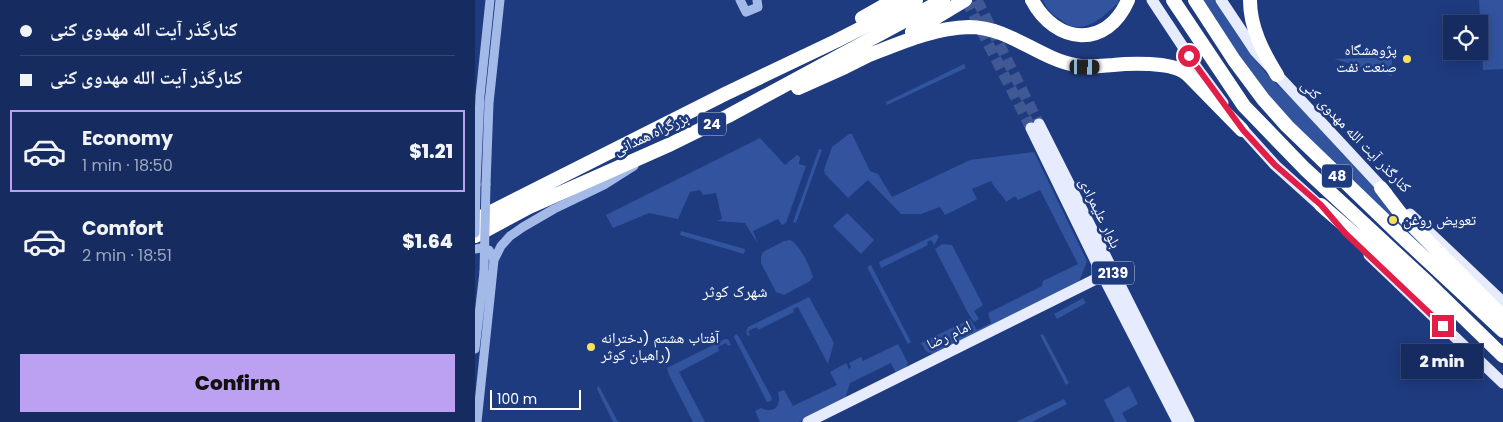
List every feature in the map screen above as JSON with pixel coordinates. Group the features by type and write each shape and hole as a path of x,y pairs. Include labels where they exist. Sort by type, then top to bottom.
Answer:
{"highway":[{"path":"856,22 882,0"},
{"path":"725,94 760,70 856,22 894,0"},
{"name":"بزرگراه همدانی","path":"475,220 916,0"},
{"name":"بزرگراه همدانی","path":"475,235 529,207 671,144 728,116 943,0"},
{"path":"864,58 920,28 965,0"},
{"path":"1032,0 1043,18 1059,30 1070,34 1091,35 1108,28 1121,13 1128,0"},
{"name":"48","path":"1173,0 1244,106 1305,169 1428,283 1503,356"},
{"name":"48","path":"1195,0 1240,68 1263,99 1287,126 1503,331"},
{"path":"1250,0 1256,35 1263,52 1277,75"},
{"path":"728,116 782,95 864,58 934,31 971,27 984,28 1009,36 1052,58 1075,66 1097,67 1124,64 1152,64 1176,68 1193,80 1243,130"},
{"path":"1381,188 1401,214 1503,317"},
{"path":"1321,205 1428,298 1492,345"}],"main road":[{"path":"1153,0 1197,68 1243,130 1275,165 1321,205 1345,233 1503,383"},
{"name":"کنارگذر آیت الله مهدوی کنی","path":"1221,0 1255,51 1381,188 1503,302"},
{"name":"بلوار علیمرادی","path":"1035,126 1179,422"},
{"name":"بلوار علیمرادی","path":"1108,273 1189,422"},
{"name":"امام رضا","path":"808,422 1108,273"}],"street":[{"path":"475,235 480,96 490,0"},
{"path":"475,349 484,272 489,102 500,0"},
{"path":"741,0 746,12 757,3"},
{"path":"477,422 494,260 501,246 509,236 553,209 604,185 671,144"},
{"path":"475,249 489,250 494,260"}],"shaded area":[{"path":"1043,0 1119,0 1097,21 1078,27 1070,26 1055,16"},
{"path":"1202,0 1215,0 1248,51 1267,74 1289,95 1503,323 1302,133 1268,95"},
{"path":"1479,0 1503,0 1503,69 1483,70 1482,60 1488,60 1488,15 1480,15"},
{"path":"1392,57 1392,76 1334,59"},
{"path":"964,64 966,68 887,105 886,102"},
{"path":"849,134 852,134 870,171 878,174 892,197 970,160 1034,152 1087,261 1079,282 934,355 926,351 921,343 970,319 977,330 991,323 988,313 1042,286 1043,281 1078,264 1040,190 1018,200 1015,196 1006,202 991,181 972,189 977,199 945,215 940,207 921,214 901,214 868,180 848,198 825,174 824,170 832,147"},
{"path":"760,138 785,165 797,155 800,157 799,164 806,166 786,223 782,225 778,219 753,231 758,244 745,223 717,221 722,219 716,193 703,195 700,190 690,192 678,219 649,213 613,228 606,215"},
{"path":"819,149 822,150 796,223 793,222"},
{"path":"847,213 874,240 861,254 833,226"},
{"path":"681,231 745,249 744,254 680,235"},
{"path":"937,234 939,237 934,245 931,240 927,242 928,245 881,268 879,262"},
{"path":"790,240 801,251 813,277 810,281 784,295 776,292 761,263 761,257 763,252 784,241"},
{"path":"942,244 952,245 983,305 974,311 979,319 974,322 935,249"},
{"path":"871,265 911,342 908,344 867,267"},
{"path":"809,297 834,343 828,364 798,307 793,309 794,312 758,330 757,327 748,331 750,335 748,336 746,332 748,327"},
{"path":"1083,298 1086,303 1057,319 1054,314"},
{"path":"736,334 772,398 771,401 767,402 734,337"},
{"path":"1043,334 1069,383 1066,385 1040,335"},
{"path":"728,339 731,345 728,346 726,343 718,347 719,351 679,372 705,422 693,422 667,368"},
{"path":"898,344 908,363 904,371 897,375 891,363 850,383 845,399 799,422 760,422 755,411 761,408 766,410 774,409 779,401 778,392 784,390 793,406 837,385 830,372 846,363 849,369 851,367 849,363 861,357 863,361"},
{"path":"598,386 618,422 613,422 597,389"},
{"path":"1129,386 1138,404 1122,413 1127,422 1115,422 1104,400"},
{"path":"1064,399 1067,404 1032,422 1016,422"}],"tunnel":[{"path":"966,0 1031,128"},
{"path":"977,0 1039,124"}],"place":[{"name":"پژوهشگاه صنعت نفت","path":"1407,59"},
{"name":"تعویض روغن","path":"1393,220"},
{"name":"آفتاب هشتم (دخترانه راهیان کوثر)","path":"591,347"}],"district":[{"name":"شهرک کوثر","path":"735,291"}],"route":[{"path":"1189,56 1243,130 1275,165 1321,205 1345,233 1443,326"}]}
